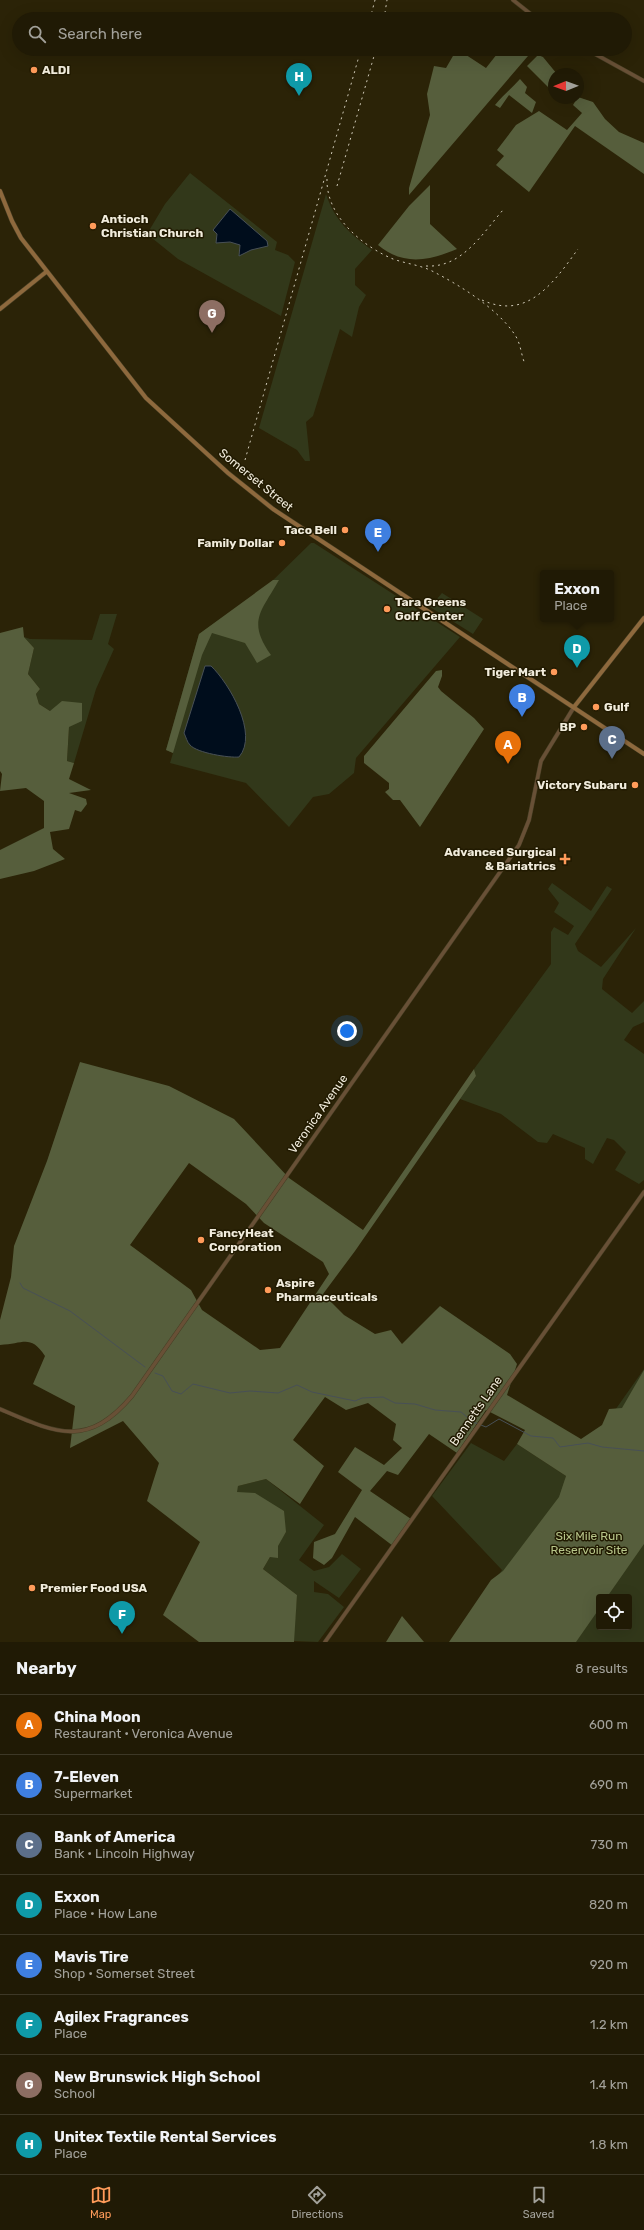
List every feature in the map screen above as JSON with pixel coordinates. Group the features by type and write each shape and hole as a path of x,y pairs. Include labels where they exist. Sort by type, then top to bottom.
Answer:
{"main road":[{"name":"Somerset Street","path":"0,191 16,229 46,272 146,398 239,482 273,509 644,754"},
{"path":"0,309 46,272"},
{"path":"574,707 644,618"}],"street":[{"path":"513,0 528,12"},
{"path":"599,56 644,81"},
{"name":"Veronica Avenue","path":"0,1409 48,1429 61,1432 77,1432 107,1420 132,1396 519,845 529,820 541,761 574,707"},
{"name":"Bennetts Lane","path":"325,1642 644,1192"}],"green space":[{"path":"453,56 468,56 486,68 495,56 528,56 409,195 409,188 430,115 427,94 434,66 446,68"},
{"path":"537,56 543,57 552,68 548,68 548,87 527,66"},
{"path":"520,79 527,87 525,93 536,102 532,113 509,95 500,108 495,105 501,98"},
{"path":"584,99 593,102 605,119 619,132 644,143 644,174 575,126 529,192 496,165 504,156 497,150 516,125 539,111 567,130 582,113 573,105 584,104"},
{"path":"190,173 277,242 275,250 288,255 295,262 281,316 178,259 147,234 165,204"},
{"path":"430,185 430,224 457,249 426,259 407,259 387,252 378,245 409,206"},
{"path":"326,194 334,212 344,226 372,250 355,269 355,285 366,295 359,307 352,337 340,329 313,416 306,422 310,461 305,461 297,450 259,428"},
{"path":"311,543 314,543 460,637 356,758 354,773 329,794 313,797 289,827 246,783 170,763 173,753 166,750 199,634 268,585"},
{"path":"273,580 279,580 262,609 258,625 264,643 271,655 257,663 245,643 212,633 202,655 173,753 166,750 199,634"},
{"path":"442,593 483,619 473,634 430,607"},
{"path":"100,614 117,614 108,644 114,649 96,689 74,763 67,761 69,727 39,704 36,694 40,689 28,674 34,648 24,637 30,639 92,640"},
{"path":"23,627 24,637 34,648 28,674 40,689 36,694 39,704 50,711 62,701 82,703 82,721 69,727 67,761 74,763 69,779 91,790 69,793 86,799 87,804 81,812 75,810 69,829 50,832 53,849 65,859 34,871 0,879 0,850 44,828 44,801 26,788 0,791 2,774 0,771 0,633"},
{"path":"442,670 442,676 438,687 474,718 484,729 420,827 400,800 393,800 385,792 389,789 389,783 364,763 364,756 436,671"},
{"path":"552,883 591,911 607,886 612,889 575,944 578,951 601,967 636,928 603,979 602,989 632,1013 644,1001 644,1022 633,1027 624,1040 644,1054 644,1180 639,1184 615,1170 626,1152 614,1140 607,1138 593,1164 585,1159 585,1148 553,1134 547,1143 538,1142 501,1114 460,1099 476,1076 474,1069 551,964 551,932 554,927 568,935 574,926 554,912 559,903 548,889"},
{"path":"80,1062 169,1086 234,1119 289,1178 363,1230 474,1069 476,1076 355,1251 323,1294 344,1315 375,1334 391,1330 402,1344 440,1306 510,1354 517,1364 507,1395 581,1439 602,1425 609,1409 622,1408 644,1370 644,1544 609,1594 596,1594 596,1613 576,1642 449,1642 491,1580 503,1571 559,1497 566,1476 517,1444 525,1430 486,1410 457,1453 429,1434 398,1475 387,1471 370,1491 411,1519 393,1546 355,1517 332,1558 324,1565 313,1558 314,1542 335,1534 362,1490 338,1472 355,1447 384,1465 402,1448 393,1440 396,1424 368,1403 346,1410 325,1397 293,1440 324,1466 300,1504 266,1479 238,1486 237,1492 255,1493 284,1511 286,1532 278,1546 278,1558 270,1557 263,1569 297,1595 294,1642 199,1642 163,1615 200,1542 147,1501 159,1463 123,1421 70,1448 75,1406 33,1384 45,1356 35,1345 26,1342 0,1345 0,1320 11,1277 14,1246 47,1161","holes":["189,1163 246,1204 264,1223 323,1262 329,1274 280,1348 260,1350 202,1310 191,1290 130,1245"]},
{"name":"Six Mile Run Reservoir Site","path":"644,1369 644,1642 451,1642 502,1570 432,1496 471,1443 504,1461 517,1444 566,1476 565,1481"},
{"path":"266,1479 324,1525 299,1560 314,1571 329,1567 342,1554 361,1569 339,1598 314,1581 314,1592 328,1594 344,1607 318,1642 293,1641 297,1595 263,1569 270,1557 278,1557 277,1546 286,1532 236,1492 238,1486"},
{"path":"402,1616 424,1642 386,1642"}],"water":[{"path":"230,209 267,241 268,246 251,250 239,256 240,245 230,242 216,243 217,234 213,230"},
{"path":"205,666 211,666 226,684 239,709 246,735 244,747 239,757 228,757 206,753 194,748 187,741 184,733"}],"waterway":[{"path":"20,1283 23,1288 70,1311 145,1367"},
{"path":"155,1373 163,1376 172,1391 181,1394 193,1384 230,1393 250,1391 278,1393 297,1385 312,1392 355,1401 362,1398 383,1397 395,1403 415,1404 435,1410 461,1412 473,1422 486,1427 499,1419 531,1436 553,1438 560,1447 588,1443 602,1447 644,1451"}],"railway":[{"path":"372,12 375,0"},
{"path":"385,12 387,0"},
{"path":"245,460 359,56"},
{"path":"337,186 374,56"},
{"path":"327,179 328,193 339,217 358,238 369,246 393,259 434,272 456,284 489,307 508,325 515,335 519,342 525,364"},
{"path":"426,266 439,265 461,255 479,239 503,210"},
{"path":"482,300 498,305 513,306 526,302 538,295 549,285 578,249"}],"place":[{"name":"ALDI","path":"34,70"},
{"name":"Unitex Textile Rental Services","path":"299,96"},
{"name":"Antioch Christian Church","path":"93,226"},
{"name":"New Brunswick High School","path":"212,333"},
{"name":"Taco Bell","path":"345,530"},
{"name":"Family Dollar","path":"282,543"},
{"name":"Mavis Tire","path":"378,552"},
{"name":"Tara Greens Golf Center","path":"387,609"},
{"name":"Exxon","path":"577,668"},
{"name":"Tiger Mart","path":"554,672"},
{"name":"Gulf","path":"596,707"},
{"name":"7-Eleven","path":"522,717"},
{"name":"BP","path":"584,727"},
{"name":"Bank of America","path":"612,759"},
{"name":"China Moon","path":"508,764"},
{"name":"Victory Subaru","path":"635,785"},
{"name":"Advanced Surgical & Bariatrics","path":"565,859"},
{"name":"FancyHeat Corporation","path":"201,1240"},
{"name":"Aspire Pharmaceuticals","path":"268,1290"},
{"name":"Premier Food USA","path":"32,1588"},
{"name":"Agilex Fragrances","path":"122,1634"}]}
